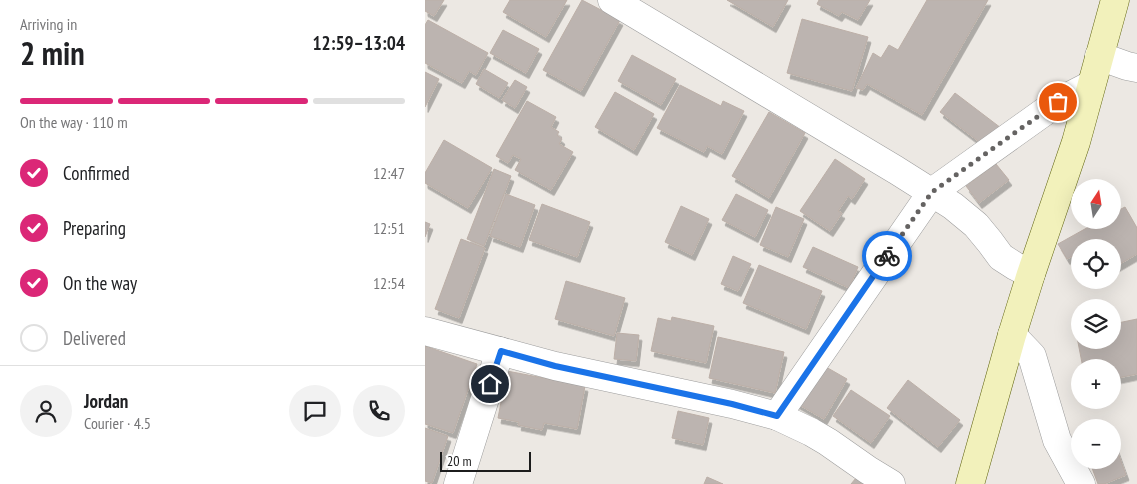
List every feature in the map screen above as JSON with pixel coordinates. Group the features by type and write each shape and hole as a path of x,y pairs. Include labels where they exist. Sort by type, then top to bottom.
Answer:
{"street":[{"path":"611,0 932,192 976,225 1001,257 1031,274"},
{"path":"970,484 1012,335 1076,142 1115,0"},
{"path":"1099,56 1137,68"},
{"path":"777,416 932,192 1058,102 1091,85"},
{"path":"425,331 555,366 732,404 777,416 828,442 891,484"},
{"path":"1012,335 1032,356 1057,440 1081,484"},
{"path":"459,484 501,351"}],"building":[{"path":"425,0 444,0 434,16 425,11"},
{"path":"510,0 567,0 546,37 503,12"},
{"path":"582,0 620,20 581,91 543,70"},
{"path":"727,0 788,0 773,27"},
{"path":"819,0 870,0 858,20 842,12 839,16 817,4"},
{"path":"927,0 988,0 922,115 867,84 863,90 856,88 873,53 881,58 889,45 898,50"},
{"path":"802,19 868,37 852,91 787,73"},
{"path":"428,20 488,53 476,75 469,71 462,83 425,63 425,25"},
{"path":"503,30 539,49 526,73 490,53"},
{"path":"632,55 676,79 661,105 618,81"},
{"path":"484,69 508,83 499,98 476,84"},
{"path":"425,72 439,79 425,107"},
{"path":"515,80 527,87 515,108 502,100"},
{"path":"680,85 721,106 723,101 744,111 722,154 707,146 704,152 657,128"},
{"path":"615,92 654,114 634,150 595,127"},
{"path":"955,93 1001,128 986,147 940,112"},
{"path":"527,101 556,117 551,127 559,132 557,135 562,139 559,144 573,152 551,190 515,170 521,159 513,155 508,163 496,156"},
{"path":"769,112 805,133 769,198 732,176"},
{"path":"444,140 492,168 468,208 425,183 425,173"},
{"path":"835,159 865,179 852,199 848,196 838,211 842,213 830,231 800,211"},
{"path":"996,164 1009,180 979,203 966,186"},
{"path":"494,169 511,176 484,246 467,239"},
{"path":"506,194 535,205 520,247 490,236"},
{"path":"736,194 768,210 755,237 722,220"},
{"path":"542,204 590,222 577,257 529,240"},
{"path":"681,206 709,219 692,255 665,242"},
{"path":"776,207 804,219 788,257 760,245"},
{"path":"1125,207 1137,228 1137,254 1121,263 1121,239 1071,239 1071,257 1067,259 1058,244 1085,229 1121,229 1121,209"},
{"path":"425,222 430,224 425,237"},
{"path":"461,239 485,248 459,318 435,309"},
{"path":"813,247 858,267 849,288 803,267"},
{"path":"733,256 751,264 738,291 721,284"},
{"path":"759,265 822,291 806,329 743,303"},
{"path":"566,281 625,298 614,336 555,319"},
{"path":"672,317 714,326 706,363 651,351 658,318 671,321"},
{"path":"1137,319 1137,374 1121,377 1121,359 1081,359 1079,349 1121,349 1121,322"},
{"path":"617,333 639,335 636,361 614,359"},
{"path":"718,337 784,352 775,393 709,378"},
{"path":"425,346 477,364 453,433 425,424"},
{"path":"826,367 847,379 824,419 796,403"},
{"path":"507,371 585,386 577,429 544,423 542,430 518,425 519,422 498,418"},
{"path":"908,380 960,420 938,447 887,408"},
{"path":"851,390 890,416 871,443 833,416"},
{"path":"678,411 709,418 703,445 672,438"},
{"path":"425,428 448,436 432,483 425,481"},
{"path":"1121,461 1126,475 1104,484 1098,484 1092,469 1121,469"},
{"path":"707,477 723,484 704,484"},
{"path":"856,478 865,484 851,484"}],"way so far":[{"path":"887,256 932,192 1058,102"}],"route":[{"path":"490,384 501,351 555,366 732,404 777,416 887,256"}]}
